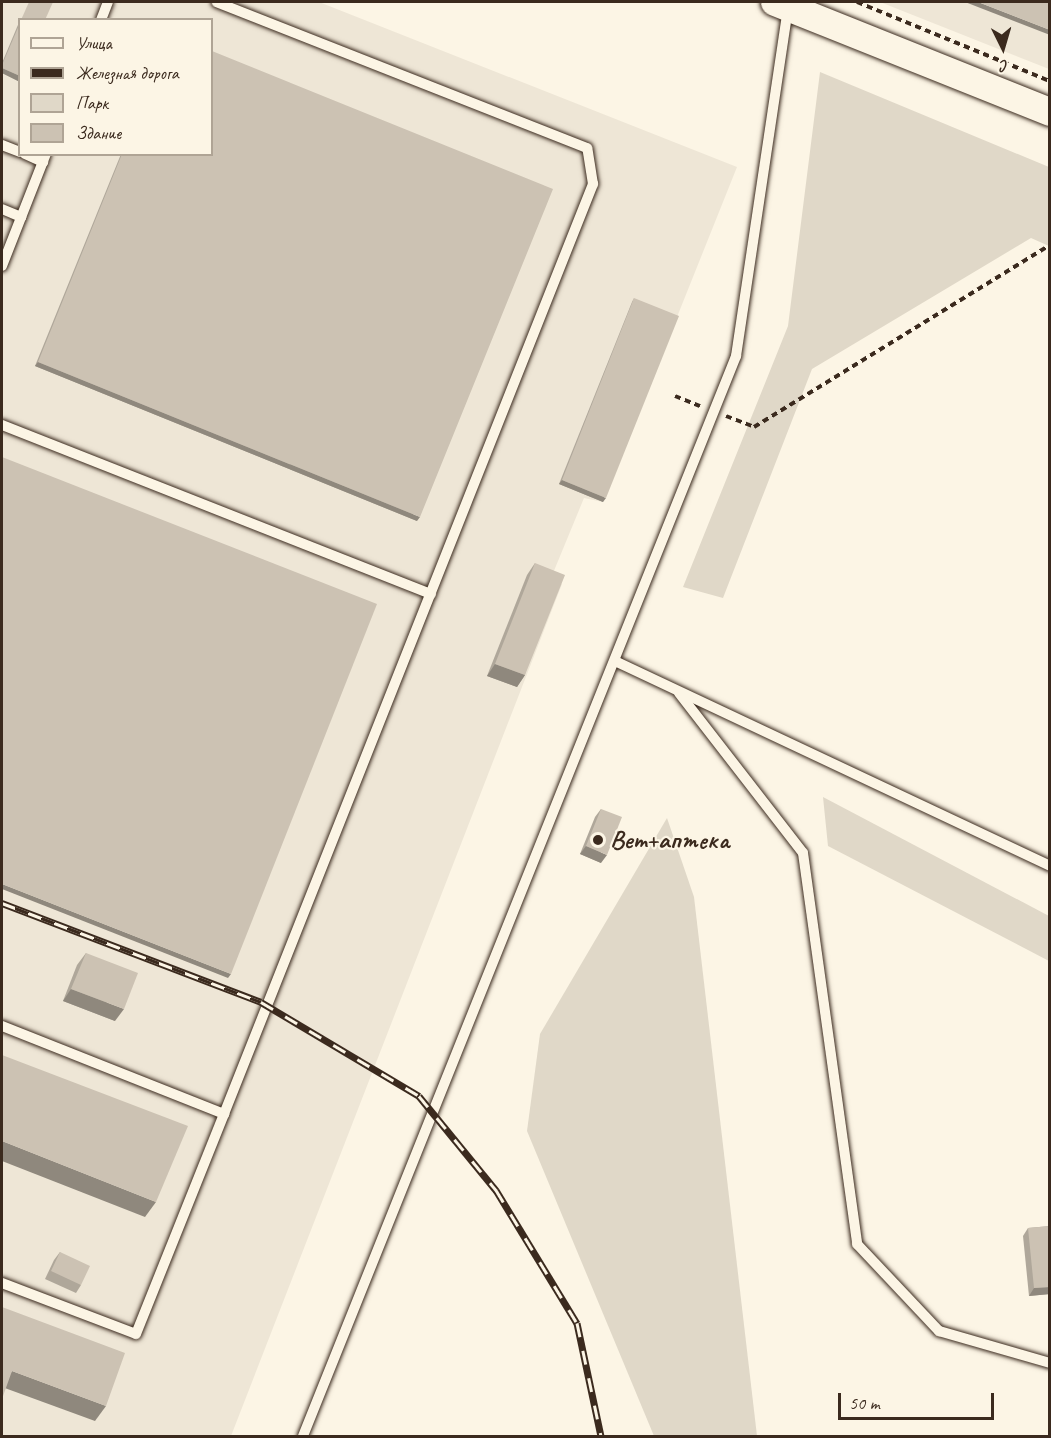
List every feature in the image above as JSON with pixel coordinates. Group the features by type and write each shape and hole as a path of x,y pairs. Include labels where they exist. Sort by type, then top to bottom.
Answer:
{"main road":[{"path":"782,4 1050,112"}],"lane":[{"path":"102,18 108,2"},
{"path":"2,1283 136,1334 593,184 587,148 217,2"},
{"path":"303,1437 617,662 736,356 782,4"},
{"path":"2,146 18,151"},
{"path":"2,266 45,158"},
{"path":"2,209 21,217"},
{"path":"2,424 430,594"},
{"path":"617,662 1050,866"},
{"path":"679,693 803,853 857,1244 939,1331 1050,1363"},
{"path":"2,1026 224,1114"}],"path":[{"path":"856,2 1050,81"},
{"path":"675,396 754,427 1050,245"}],"shaded area":[{"path":"2,2 319,2 737,167 603,502 584,498 551,578 562,584 231,1436 2,1436"},
{"path":"880,2 1049,2 1049,69"}],"green space":[{"path":"820,72 1049,167 1049,246 1031,238 812,369 723,598 683,587 788,326"},
{"path":"823,797 1049,916 1049,961 828,846"},
{"path":"667,818 694,897 757,1436 654,1436 527,1131 540,1034"}],"building":[{"path":"29,2 53,2 46,18 22,18"},
{"path":"978,2 1050,2 1050,30"},
{"path":"18,28 18,75 2,68"},
{"path":"213,51 553,189 420,517 38,362 121,156 213,156"},
{"path":"634,298 679,316 606,498 562,480"},
{"path":"2,457 377,604 231,974 2,884"},
{"path":"535,563 565,575 525,675 495,664"},
{"name":"Вет+аптека","path":"601,809 622,817 607,855 586,846"},
{"path":"86,953 138,973 124,1009 71,989"},
{"path":"2,1055 188,1126 156,1202 2,1141"},
{"path":"1050,1226 1050,1287 1034,1288 1028,1228"},
{"path":"60,1252 90,1266 81,1285 51,1271"},
{"path":"2,1307 125,1353 106,1406 12,1371 2,1399"}],"railway":[{"path":"2,903 261,1002 419,1096 496,1190 577,1323 601,1436"}],"place":[{"name":"Вет+аптека","path":"598,840"}]}
